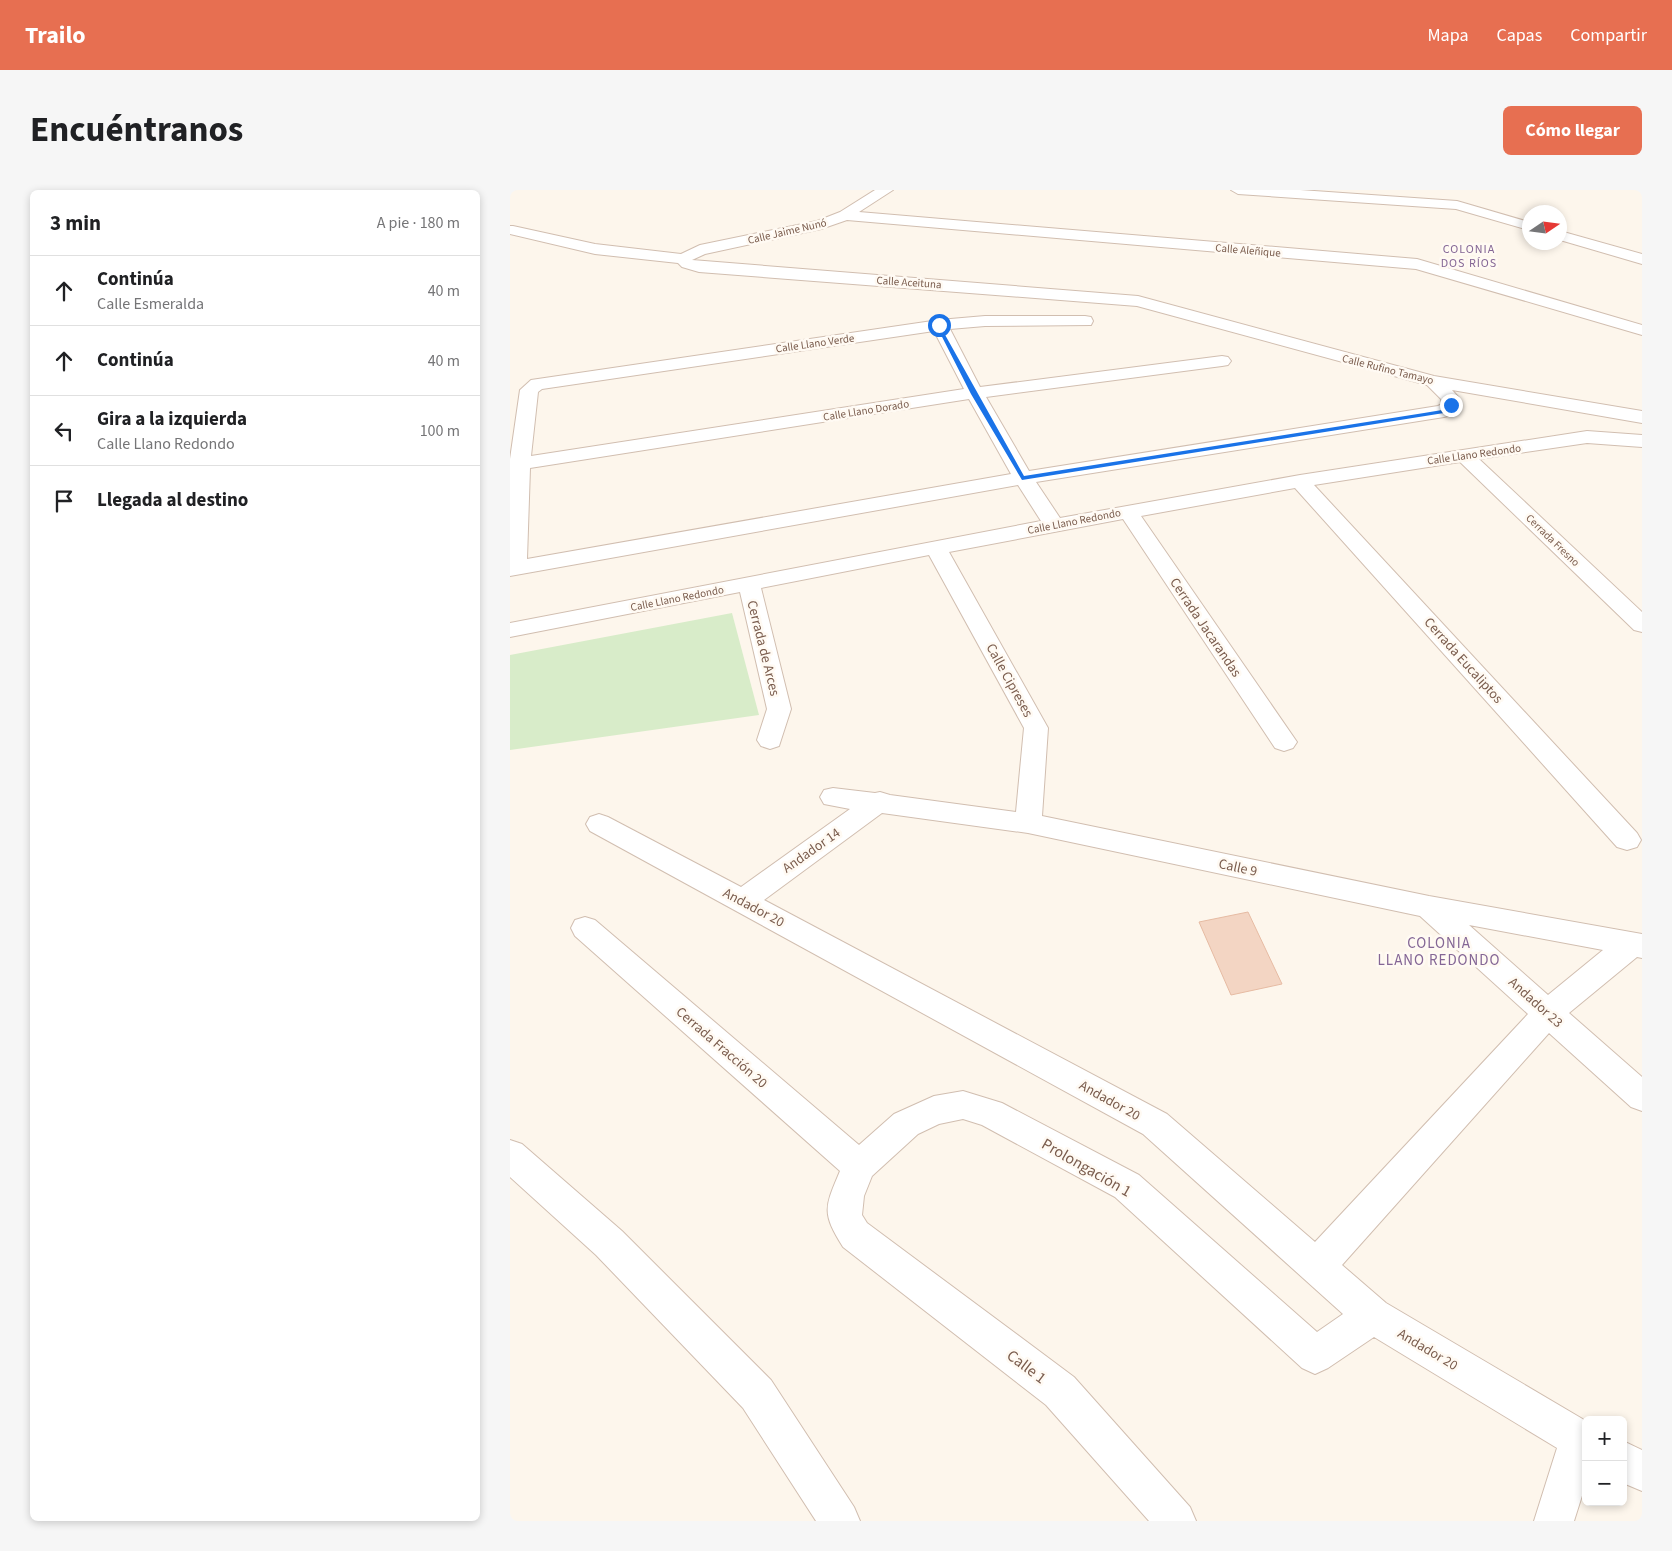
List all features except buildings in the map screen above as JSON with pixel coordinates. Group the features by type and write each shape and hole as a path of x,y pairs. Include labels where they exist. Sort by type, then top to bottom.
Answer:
{"street":[{"name":"Calle Jaime Nunó","path":"683,259 700,250 821,225 845,215 866,200 886,190"},
{"path":"1238,190 1457,205 1522,224"},
{"name":"Calle Aleñique","path":"845,215 1417,264 1642,330"},
{"name":"Calle Aceituna","path":"513,230 595,249 683,259 687,264 699,267 1138,301"},
{"path":"1567,237 1642,259"},
{"name":"Calle Rufino Tamayo","path":"1138,301 1433,381 1642,417"},
{"name":"Calle Llano Verde","path":"515,465 529,390 546,381 939,325 986,321 1085,321"},
{"path":"939,325 973,394 1022,478 1054,525"},
{"name":"Calle Llano Dorado","path":"515,465 973,394 1222,360"},
{"path":"515,465 513,568 1022,478 1444,412 1451,405 1450,398 1433,381"},
{"name":"Calle Llano Redondo","path":"510,630 1054,525 1300,480 1587,438 1638,443"},
{"name":"Cerrada Fresno","path":"1463,455 1642,625"},
{"name":"Cerrada Eucaliptos","path":"1300,480 1627,840"},
{"name":"Cerrada Jacarandas","path":"1128,511 1284,742"},
{"name":"Calle Cipreses","path":"936,548 1036,728 1028,824"},
{"name":"Cerrada de Arces","path":"749,584 779,709 770,740"},
{"name":"Calle 9","path":"833,797 880,801 1028,824 1429,907 1637,945"},
{"name":"Andador 14","path":"744,901 770,879 880,801"},
{"name":"Andador 20","path":"599,824 1155,1124 1373,1316 1582,1441"},
{"name":"Andador 23","path":"1429,907 1642,1097"},
{"name":"Cerrada Fracción 20","path":"585,928 859,1166"},
{"path":"1317,1266 1548,1013 1637,945"},
{"name":"Prolongación 1","path":"855,1235 844,1218 847,1196 859,1166 906,1124 934,1110 963,1105 990,1114 1127,1186 1315,1355 1373,1316"},
{"path":"510,1155 609,1243 757,1394 840,1521"},
{"name":"Calle 1","path":"855,1235 1060,1391 1176,1521"},
{"path":"1554,1521 1582,1441"},
{"path":"1627,1464 1642,1471"}],"green space":[{"path":"732,613 759,715 510,750 510,655"}],"district":[{"name":"COLONIA DOS RÍOS","path":"1469,256"},
{"name":"COLONIA LLANO REDONDO","path":"1439,952"}],"route":[{"path":"939,325 973,394 1022,478 1444,412 1451,405"}]}
